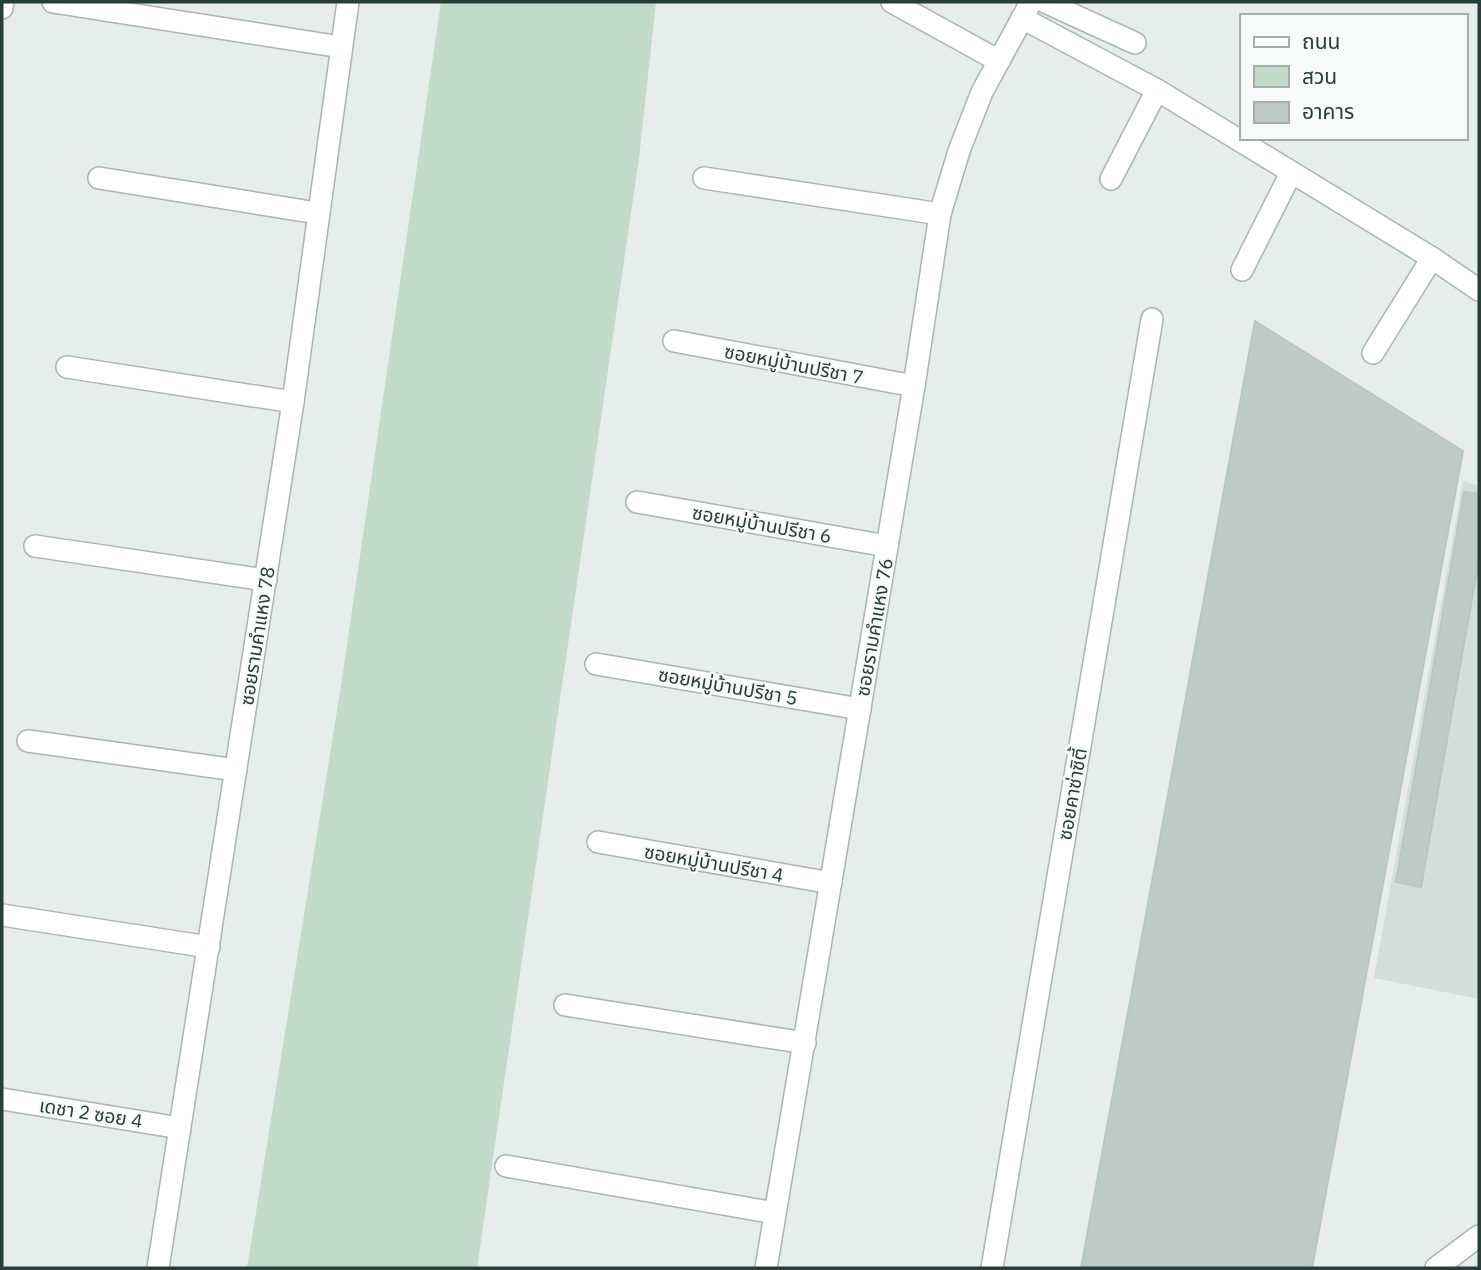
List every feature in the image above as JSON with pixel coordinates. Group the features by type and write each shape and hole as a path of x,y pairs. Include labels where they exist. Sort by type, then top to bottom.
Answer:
{"street":[{"path":"2,8 3,2"},
{"path":"53,2 341,47"},
{"name":"ซอยรามคำแหง 78","path":"159,1268 293,402 348,2"},
{"path":"892,2 999,61"},
{"path":"1045,2 1135,43"},
{"path":"1026,10 1432,258 1479,290"},
{"name":"ซอยรามคำแหง 76","path":"766,1268 914,386 940,214 958,152 982,92 1026,10"},
{"path":"1111,179 1157,90"},
{"path":"1242,270 1291,173"},
{"path":"99,178 317,213"},
{"path":"704,178 940,214"},
{"path":"1373,353 1432,258"},
{"name":"ซอยคาซ่าซิตี้","path":"992,1268 1152,319"},
{"name":"ซอยหมู่บ้านปรีชา 7","path":"674,341 914,386"},
{"path":"67,367 293,402"},
{"name":"ซอยหมู่บ้านปรีชา 6","path":"637,502 887,547"},
{"path":"34,546 266,580"},
{"name":"ซอยหมู่บ้านปรีชา 5","path":"596,664 860,709"},
{"path":"28,741 236,770"},
{"name":"ซอยหมู่บ้านปรีชา 4","path":"598,842 831,884"},
{"path":"2,915 209,947"},
{"path":"565,1005 804,1043"},
{"name":"เดชา 2 ซอย 4","path":"2,1098 180,1128"},
{"path":"506,1166 775,1213"},
{"path":"1436,1268 1479,1236"}],"shaded area":[{"path":"1463,481 1479,486 1479,999 1374,978"}],"green space":[{"path":"441,2 656,2 639,158 477,1268 247,1268 341,686"}],"building":[{"path":"1255,321 1463,451 1312,1268 1081,1268"},
{"path":"1464,492 1479,494 1479,559 1421,887 1396,882"}]}
